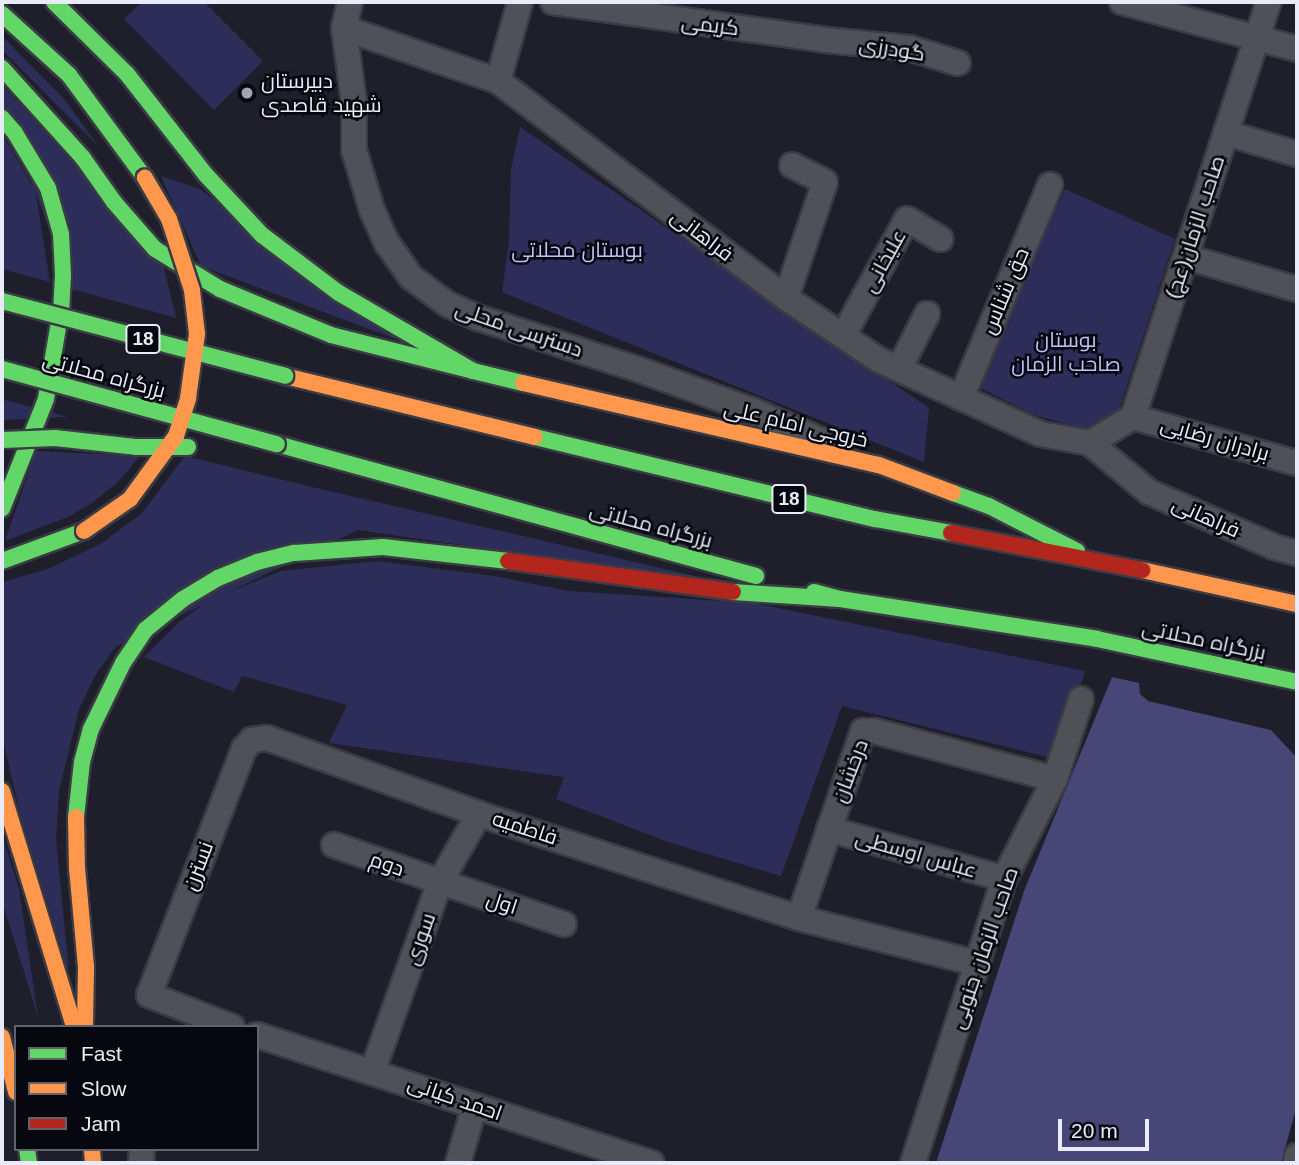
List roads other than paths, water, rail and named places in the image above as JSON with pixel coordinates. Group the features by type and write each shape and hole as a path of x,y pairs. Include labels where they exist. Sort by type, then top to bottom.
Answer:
{"main road":[{"path":"54,2 127,74 206,175 262,235 350,300 473,371"},
{"path":"2,14 69,75 145,178 169,219 192,290 197,334 188,398 176,436 130,499 84,531 30,554 2,561"},
{"name":"خروجی امام علی","path":"2,68 83,158 114,202 155,249 220,289 269,312 331,335 473,371 879,465 989,506 1096,560"},
{"path":"2,118 15,133 48,188 61,234 63,275 61,310 46,399 2,509"},
{"name":"18","path":"2,301 285,376 875,519 1096,560 1297,604"},
{"name":"بزرگراه محلاتی","path":"2,369 840,599 1097,639 1297,682"},
{"path":"2,440 55,439 136,447 277,444"},
{"path":"85,1025 86,967 77,868 76,806 82,762 91,729 122,663 145,630 183,599 218,578 257,562 294,553 383,547 429,550 713,591 840,599"},
{"path":"2,791 73,1025"},
{"path":"2,1037 14,1084"}],"street":[{"path":"344,28 350,2"},
{"path":"498,82 520,2"},
{"name":"کریمی","path":"553,2 826,40"},
{"path":"1122,2 1297,49"},
{"name":"صاحب الزمان(عج)","path":"1133,417 1269,2"},
{"name":"فراهانی","path":"344,28 498,82 786,298 899,369 1041,434 1090,443 1149,492 1274,547 1297,554"},
{"name":"دسترسی محلی","path":"344,28 354,103 354,150 360,178 387,243 411,277 425,290 447,304 479,318 729,402 879,465"},
{"name":"گودرزی","path":"826,40 909,48 958,63"},
{"path":"1226,133 1297,154"},
{"path":"786,298 825,182 792,165"},
{"name":"حق شناس","path":"961,398 1050,185"},
{"name":"علیخانی","path":"843,336 907,219 940,239"},
{"path":"1186,257 1297,289"},
{"path":"899,369 927,314"},
{"path":"1090,443 1133,417"},
{"name":"برادران رضایی","path":"1133,417 1297,463"},
{"name":"صاحب الزمان جنوبی","path":"913,1163 1004,879 1055,779 1080,699"},
{"name":"درخشان","path":"799,918 863,731 874,731 1055,779"},
{"name":"فاطمیه","path":"252,740 267,738 480,814 799,918 976,963"},
{"name":"نسترن","path":"227,1025 149,995 244,749 252,740"},
{"name":"سوری","path":"373,1070 440,882 480,814"},
{"name":"عباس اوسطی","path":"829,829 1004,879"},
{"name":"دوم","path":"334,845 440,882"},
{"name":"اول","path":"440,882 564,924"},
{"name":"احمد کیانی","path":"262,1039 373,1070 652,1163"},
{"path":"458,1163 475,1105"},
{"path":"1296,1163 1297,1156"}],"place":[{"name":"دبیرستان شهید قاصدی","path":"247,93"}],"park label":[{"name":"بوستان محلاتی","path":"577,250"},
{"name":"بوستان صاحب الزمان","path":"1066,352"}]}
